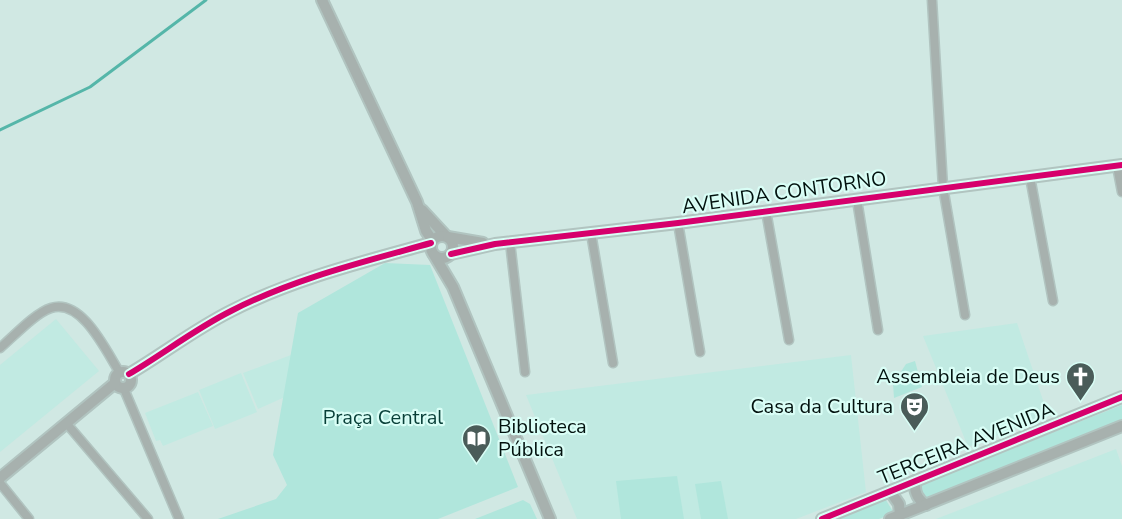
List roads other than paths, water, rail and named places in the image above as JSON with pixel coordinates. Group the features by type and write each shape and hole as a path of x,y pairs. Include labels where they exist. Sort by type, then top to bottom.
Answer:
{"street":[{"path":"322,0 417,202 432,248 453,286 550,519"},
{"path":"932,0 943,187 965,315"},
{"path":"1120,165 1122,192"},
{"name":"AVENIDA CONTORNO","path":"450,255 495,244 678,223 1120,165"},
{"path":"1030,177 1053,301"},
{"path":"857,200 878,330"},
{"path":"417,202 453,245 450,255 453,286"},
{"path":"766,211 789,340"},
{"path":"678,223 700,352"},
{"path":"591,233 613,363"},
{"path":"432,248 440,235 447,237"},
{"name":"AVENIDA CONTORNO","path":"447,237 468,242 495,244"},
{"path":"510,242 525,372"},
{"path":"29,519 0,480 29,452 122,380 232,310 290,285 397,253 432,248"},
{"path":"432,248 441,258 450,255"},
{"path":"0,348 49,308 61,306 71,308 82,316 122,380 179,519"},
{"name":"TERCEIRA AVENIDA","path":"822,519 1122,397"},
{"path":"67,424 148,519"},
{"path":"895,517 1122,426"},
{"path":"915,481 916,494 926,505"},
{"path":"890,491 899,504 895,517"}],"waterway":[{"path":"0,130 90,87 206,0"}],"place":[{"name":"Assembleia de Deus","path":"1081,402"},
{"name":"Casa da Cultura","path":"914,432"},
{"name":"Biblioteca Pública","path":"477,464"}],"park label":[{"name":"Praça Central","path":"383,417"}]}
